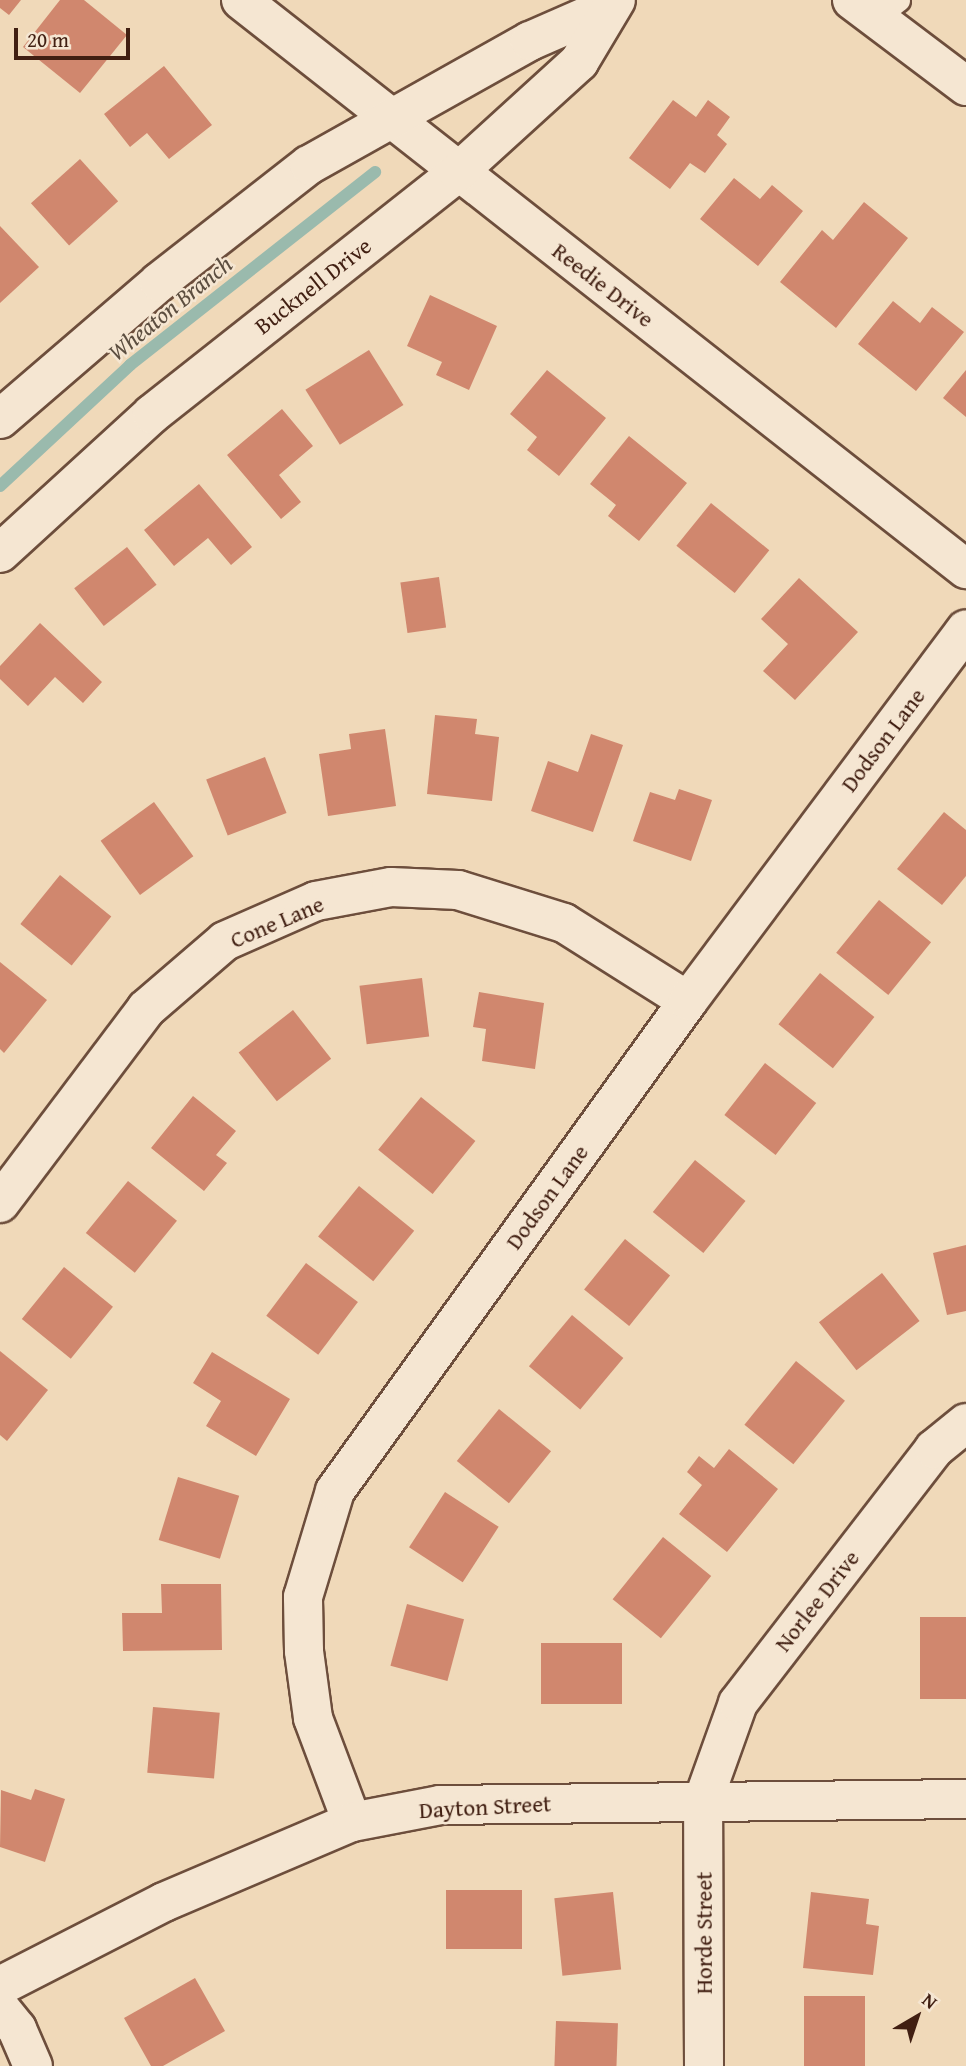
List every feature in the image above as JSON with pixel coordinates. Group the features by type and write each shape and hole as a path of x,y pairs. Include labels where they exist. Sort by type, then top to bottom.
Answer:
{"street":[{"name":"Reedie Drive","path":"241,0 966,569"},
{"name":"Bucknell Drive","path":"0,419 159,282 309,165 530,41 613,3"},
{"name":"Bucknell Drive","path":"0,553 152,414 458,172 579,62 613,3"},
{"path":"875,6 966,86"},
{"name":"Dodson Lane","path":"352,1822 313,1718 304,1651 303,1597 335,1490 688,1001 966,629"},
{"name":"Cone Lane","path":"0,1203 146,1009 225,942 316,901 391,887 458,890 564,923 688,1001"},
{"name":"Norlee Drive","path":"703,1801 738,1703 934,1449 966,1423"},
{"name":"Dayton Street","path":"0,1986 164,1902 352,1822 440,1805 966,1800"},
{"name":"Horde Street","path":"703,1801 704,2066"},
{"path":"0,2008 17,2029 33,2066"}],"building":[{"path":"0,0 21,0 9,15 0,8"},
{"path":"60,0 84,0 127,35 80,93 23,47"},
{"path":"164,66 212,125 169,159 147,133 130,147 104,114"},
{"path":"673,100 696,117 708,100 730,117 717,135 727,144 705,173 690,163 670,189 629,158"},
{"path":"80,159 118,201 69,246 31,203"},
{"path":"734,178 760,199 772,185 803,211 758,266 700,219"},
{"path":"864,202 908,238 836,328 780,282 822,230 833,240"},
{"path":"0,226 39,267 0,303"},
{"path":"430,295 497,326 469,390 436,375 442,362 407,346"},
{"path":"893,301 920,323 932,307 964,332 916,391 858,344"},
{"path":"369,350 403,405 340,445 305,390"},
{"path":"547,370 606,418 559,476 527,450 537,437 510,414"},
{"path":"966,370 966,417 943,398"},
{"path":"282,409 313,446 279,475 301,502 281,519 227,455"},
{"path":"629,436 687,483 639,541 608,516 616,505 590,484"},
{"path":"199,484 252,547 231,565 208,538 174,566 144,530"},
{"path":"711,503 769,550 735,593 676,546"},
{"path":"127,547 157,585 104,626 74,588"},
{"path":"439,577 446,628 407,633 400,582"},
{"path":"799,578 858,632 795,700 763,671 788,644 761,619"},
{"path":"40,623 102,682 83,703 55,677 28,706 0,679 0,666"},
{"path":"435,715 477,719 475,734 499,737 492,801 427,794"},
{"path":"385,729 396,806 328,816 319,754 351,749 349,734"},
{"path":"591,734 623,745 593,832 531,811 548,761 578,772"},
{"path":"265,757 287,813 228,836 206,780"},
{"path":"679,789 712,800 691,861 633,841 650,792 675,800"},
{"path":"154,802 193,856 140,895 101,841"},
{"path":"944,812 966,830 966,876 942,905 897,869"},
{"path":"60,875 111,917 72,965 20,924"},
{"path":"879,900 931,942 888,995 836,953"},
{"path":"0,962 47,1000 4,1053 0,1049"},
{"path":"820,973 874,1017 833,1068 778,1024"},
{"path":"422,978 429,1037 367,1044 359,986"},
{"path":"479,992 544,1003 535,1069 482,1061 486,1029 473,1027"},
{"path":"293,1010 331,1059 277,1101 239,1052"},
{"path":"765,1063 816,1103 776,1155 724,1115"},
{"path":"193,1096 236,1131 216,1155 227,1163 204,1191 151,1148"},
{"path":"421,1097 475,1141 433,1194 378,1150"},
{"path":"695,1160 746,1201 703,1253 653,1212"},
{"path":"128,1181 177,1221 135,1273 86,1233"},
{"path":"359,1186 414,1231 373,1281 318,1237"},
{"path":"625,1239 670,1276 629,1326 584,1290"},
{"path":"966,1245 966,1311 947,1315 933,1253"},
{"path":"306,1263 358,1302 318,1355 266,1316"},
{"path":"64,1267 113,1307 71,1359 22,1319"},
{"path":"882,1273 920,1321 857,1370 819,1322"},
{"path":"572,1315 623,1358 580,1409 529,1366"},
{"path":"0,1351 48,1390 7,1441 0,1435"},
{"path":"212,1352 290,1399 256,1456 206,1426 221,1401 193,1383"},
{"path":"796,1361 845,1401 793,1464 744,1425"},
{"path":"499,1409 551,1451 509,1503 457,1461"},
{"path":"729,1449 778,1489 727,1552 679,1514 702,1485 687,1472 699,1456 714,1468"},
{"path":"178,1477 239,1496 220,1559 159,1540"},
{"path":"445,1492 499,1527 463,1582 409,1547"},
{"path":"663,1537 711,1576 661,1638 613,1599"},
{"path":"161,1584 221,1584 222,1650 123,1651 122,1613 162,1613"},
{"path":"407,1604 464,1619 447,1681 390,1666"},
{"path":"920,1617 966,1617 966,1699 920,1699"},
{"path":"541,1643 622,1643 622,1704 541,1704"},
{"path":"153,1707 220,1713 214,1779 147,1773"},
{"path":"35,1789 65,1799 45,1862 0,1847 1,1790 31,1800"},
{"path":"446,1890 522,1890 522,1949 446,1949"},
{"path":"613,1892 621,1970 562,1976 554,1898"},
{"path":"811,1892 869,1899 866,1924 879,1926 873,1975 803,1968"},
{"path":"195,1978 225,2031 163,2066 151,2066 124,2018"},
{"path":"804,1996 865,1996 865,2066 804,2066"},
{"path":"556,2021 618,2023 616,2066 554,2066"}],"waterway":[{"name":"Wheaton Branch","path":"0,486 130,365 375,172"}]}
